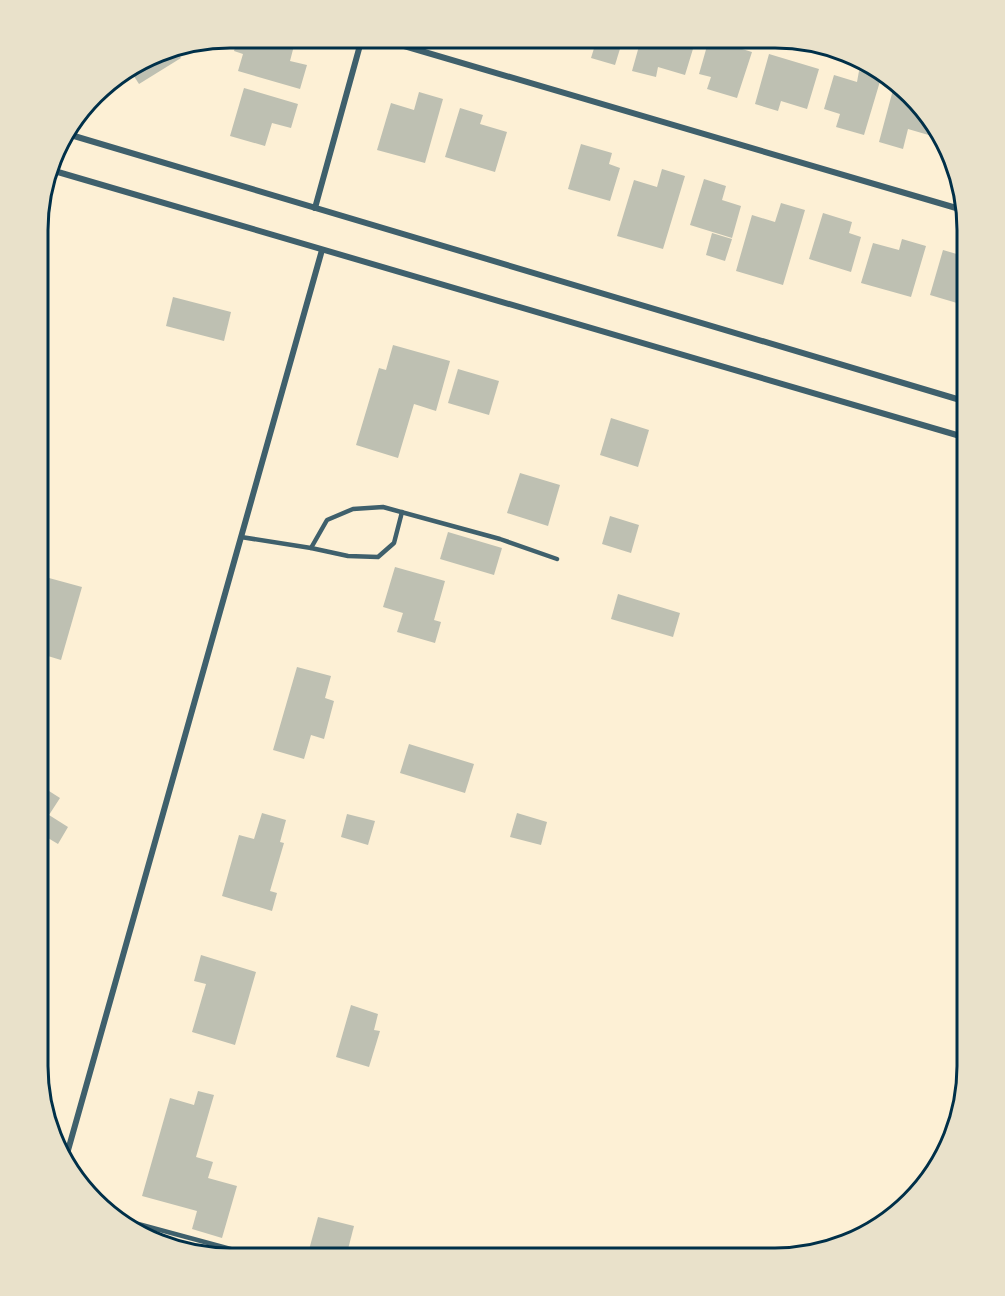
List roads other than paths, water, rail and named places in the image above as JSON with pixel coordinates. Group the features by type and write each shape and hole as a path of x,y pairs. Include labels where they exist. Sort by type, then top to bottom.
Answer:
{"street":[{"path":"315,208 359,48"},
{"path":"411,48 955,208"},
{"path":"74,136 957,399"},
{"path":"58,172 957,435"},
{"path":"68,1149 322,250"}],"lane":[{"path":"311,548 327,520 353,509 383,507 500,539 557,559"},
{"path":"241,537 348,556 378,557 394,543 402,512"},
{"path":"140,1224 227,1248"}]}
